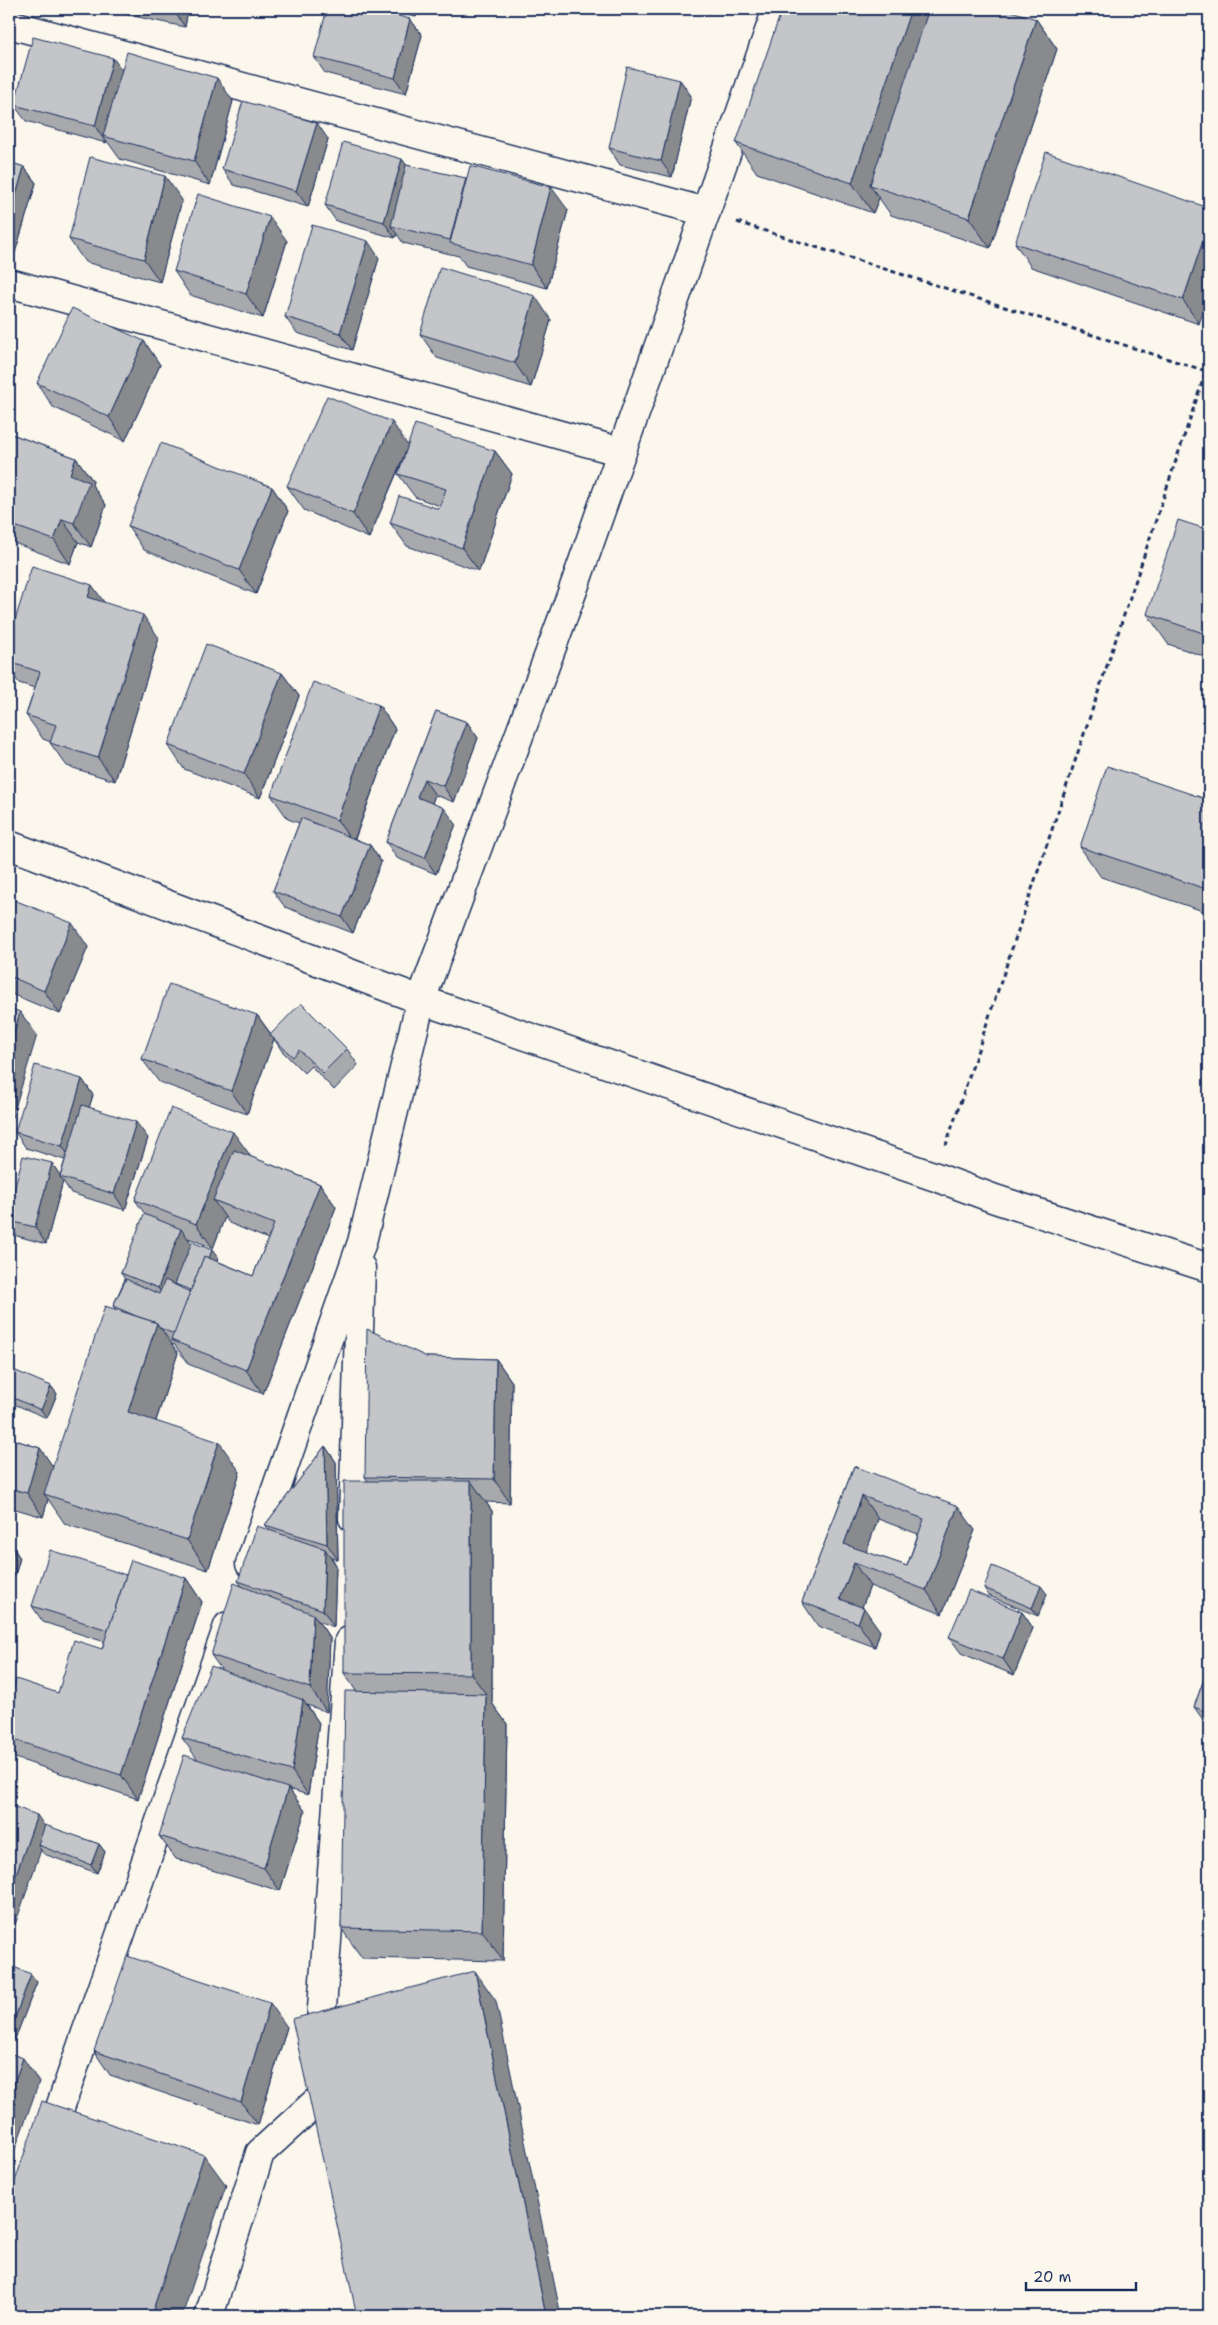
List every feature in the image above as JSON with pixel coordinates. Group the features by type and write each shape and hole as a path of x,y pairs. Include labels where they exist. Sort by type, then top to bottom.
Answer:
{"street":[{"path":"39,2168 362,1242 421,1000 573,590 777,9"},
{"path":"9,24 706,212"},
{"path":"9,283 622,452"},
{"path":"9,845 421,1000 995,1199 1209,1268"},
{"path":"352,1539 362,1242"},
{"path":"322,2132 316,2102 348,1668 349,1618"},
{"path":"210,2316 260,2153 316,2102"}],"path":[{"path":"706,212 1206,371 936,1177"}],"building":[{"path":"327,9 372,9 410,19 395,78 314,57"},
{"path":"782,9 911,9 852,183 736,143"},
{"path":"929,9 1005,9 1036,19 969,218 870,185"},
{"path":"33,37 113,58 95,126 14,105"},
{"path":"127,52 217,78 194,161 103,136"},
{"path":"627,67 680,80 661,161 609,148"},
{"path":"243,101 317,123 296,191 222,169"},
{"path":"343,142 402,159 384,222 325,205"},
{"path":"1046,152 1209,208 1209,223 1183,300 1015,243"},
{"path":"90,157 165,176 144,259 69,239"},
{"path":"9,162 24,167 9,220"},
{"path":"406,165 466,178 450,240 391,226"},
{"path":"470,166 551,187 531,265 450,243"},
{"path":"198,194 270,217 246,294 174,271"},
{"path":"312,225 368,241 340,333 285,317"},
{"path":"440,267 535,296 515,363 420,334"},
{"path":"72,308 144,341 109,417 37,383"},
{"path":"327,396 392,422 353,514 287,486"},
{"path":"415,424 495,451 462,548 390,523 399,496 439,509 446,489 398,474"},
{"path":"9,433 76,458 70,474 89,482 74,523 62,519 54,540 9,524"},
{"path":"161,443 272,487 239,570 128,526"},
{"path":"1178,520 1209,530 1209,635 1147,614"},
{"path":"32,566 92,585 88,597 143,615 98,758 50,743 56,725 26,715 40,672 9,662 9,639"},
{"path":"206,644 282,673 244,774 168,745"},
{"path":"313,682 379,705 337,820 271,795"},
{"path":"436,711 467,722 443,786 424,779 417,797 444,808 425,858 386,842"},
{"path":"1107,766 1209,800 1209,890 1080,847"},
{"path":"301,818 370,845 342,917 273,891"},
{"path":"9,898 72,923 44,991 9,976"},
{"path":"169,984 257,1015 231,1091 142,1059"},
{"path":"301,1003 347,1049 323,1073 299,1050 293,1057 270,1035"},
{"path":"9,1008 20,1012 9,1050"},
{"path":"35,1065 82,1079 62,1146 15,1132"},
{"path":"82,1105 136,1122 114,1194 60,1177"},
{"path":"171,1108 233,1132 196,1224 135,1200"},
{"path":"234,1150 320,1184 246,1370 171,1340 204,1256 253,1276 274,1224 213,1200"},
{"path":"23,1156 52,1163 35,1227 9,1221 9,1209"},
{"path":"144,1214 181,1229 158,1288 121,1273"},
{"path":"192,1242 212,1250 209,1258 204,1256 191,1290 175,1284"},
{"path":"126,1279 159,1294 165,1280 190,1292 174,1334 160,1328 157,1323 113,1306"},
{"path":"105,1306 157,1323 128,1412 219,1442 187,1540 44,1494"},
{"path":"367,1329 427,1357 496,1359 494,1479 365,1477"},
{"path":"9,1368 51,1386 41,1410 9,1396"},
{"path":"9,1438 40,1448 27,1493 9,1488"},
{"path":"325,1446 327,1544 265,1525"},
{"path":"854,1466 958,1506 926,1590 854,1563 840,1599 864,1608 858,1623 802,1602","holes":["862,1496 924,1519 907,1566 844,1544"]},
{"path":"344,1481 471,1481 471,1674 344,1673"},
{"path":"257,1526 325,1549 323,1610 238,1581"},
{"path":"9,1548 14,1549 9,1567"},
{"path":"50,1550 126,1575 108,1630 32,1606"},
{"path":"131,1560 186,1578 121,1775 9,1738 9,1703 16,1679 58,1693 74,1640 102,1649"},
{"path":"992,1566 1041,1586 1032,1608 984,1588"},
{"path":"234,1583 313,1614 310,1688 211,1655"},
{"path":"969,1590 1022,1612 1003,1659 949,1637"},
{"path":"1209,1665 1209,1713 1194,1707"},
{"path":"211,1666 303,1700 292,1771 182,1738"},
{"path":"345,1691 486,1694 482,1931 341,1928"},
{"path":"184,1755 288,1788 264,1868 159,1836"},
{"path":"10,1805 37,1815 9,1894 9,1809"},
{"path":"45,1825 99,1844 91,1865 38,1845"},
{"path":"127,1956 270,2003 241,2102 94,2051"},
{"path":"11,1966 31,1974 9,2031 9,1971"},
{"path":"475,1971 546,2316 357,2316 292,2019"},
{"path":"9,2053 23,2058 9,2097"},
{"path":"42,2101 204,2155 151,2316 9,2316 9,2199"}]}
